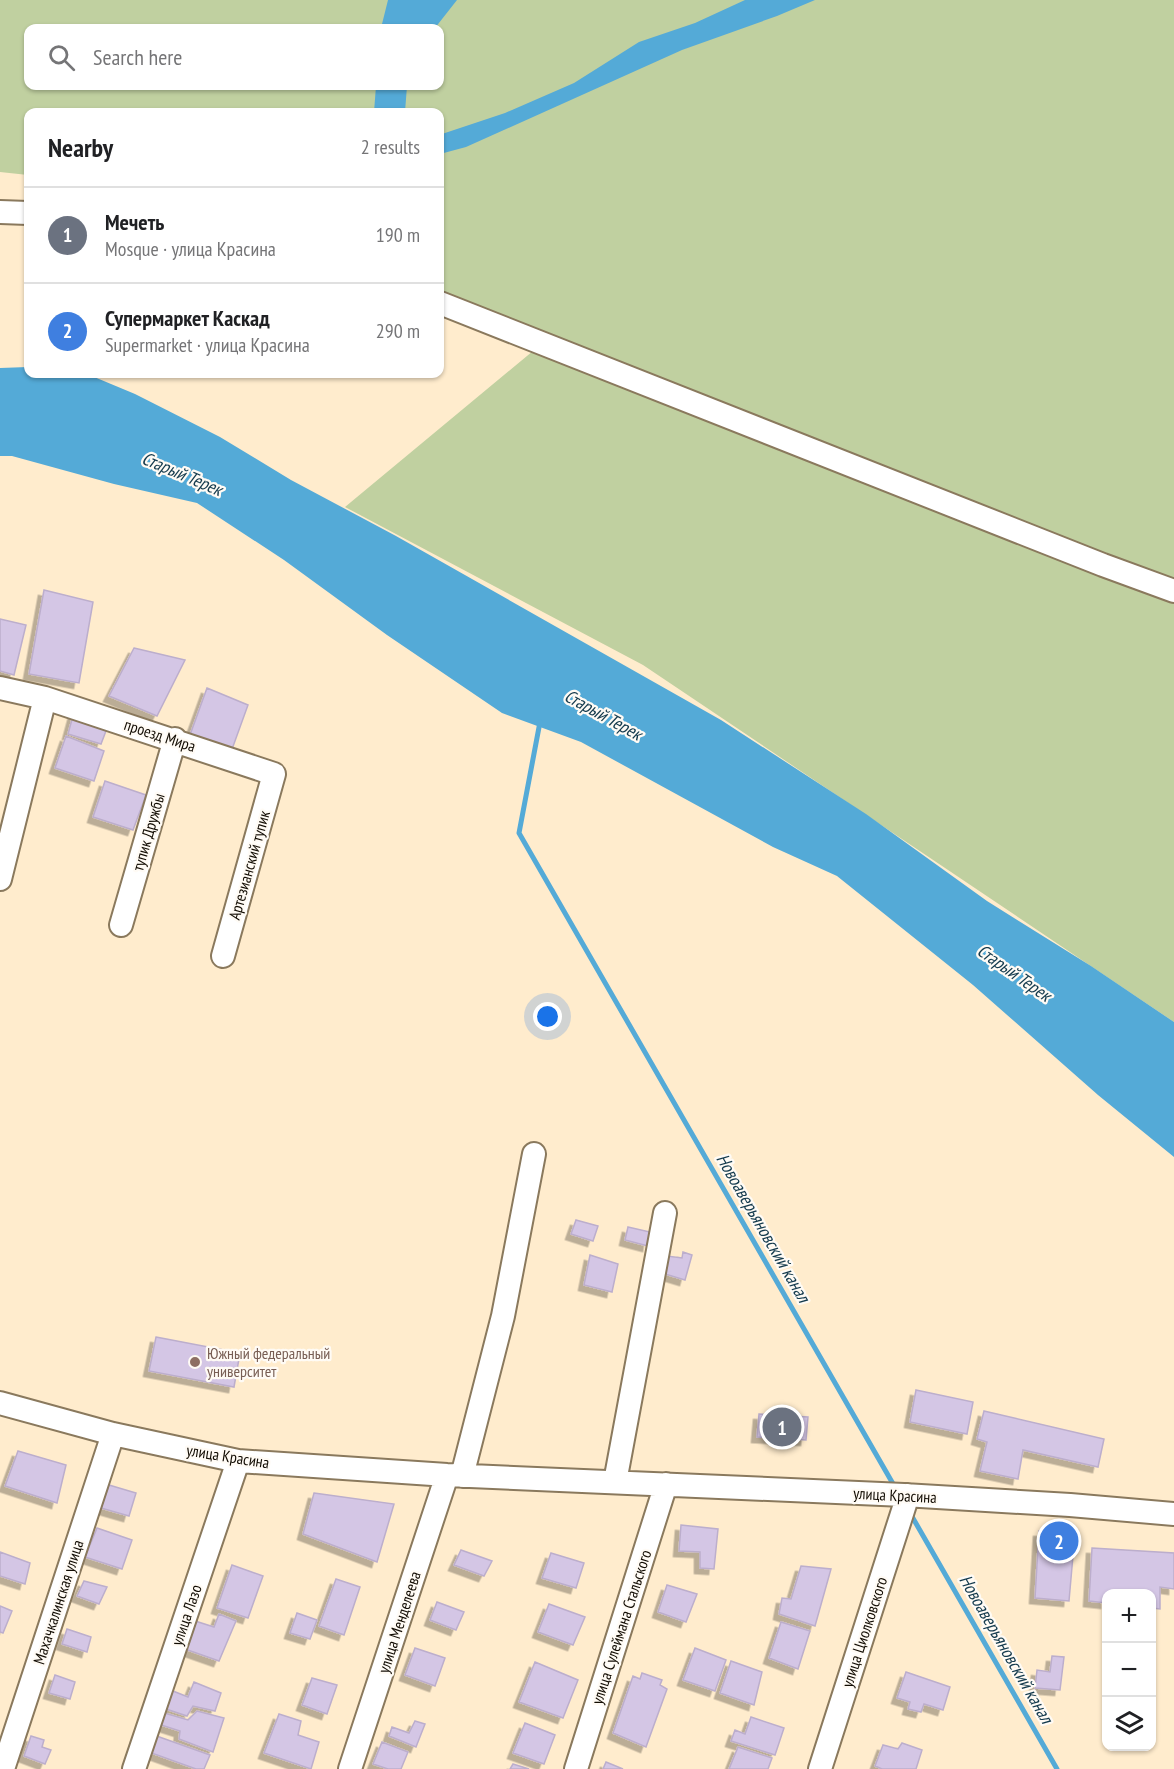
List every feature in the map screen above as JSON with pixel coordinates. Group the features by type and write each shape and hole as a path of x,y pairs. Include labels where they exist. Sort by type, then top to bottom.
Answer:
{"street":[{"path":"0,212 24,213"},
{"path":"444,305 1174,591"},
{"name":"проезд Мира","path":"0,688 45,698 274,774"},
{"path":"0,879 45,698"},
{"name":"тупик Дружбы","path":"121,925 175,740"},
{"name":"Артезианский тупик","path":"224,956 274,774"},
{"path":"454,1476 503,1316 534,1154"},
{"path":"615,1482 664,1213"},
{"name":"улица Красина","path":"0,1403 113,1434 238,1461 454,1476 908,1495 1174,1514"},
{"name":"Махачкалинская улица","path":"3,1769 113,1434"},
{"name":"улица Лазо","path":"134,1769 238,1461"},
{"name":"улица Менделеева","path":"350,1769 454,1476"},
{"name":"улица Сулеймана Стальского","path":"576,1769 666,1484"},
{"name":"улица Циолковского","path":"820,1769 908,1495"}],"green space":[{"path":"0,0 1174,0 1174,1022 643,665 345,507 533,351 444,299 444,108 24,108 24,175 0,172"}],"water":[{"path":"388,0 457,0 438,24 382,24"},
{"path":"745,0 815,0 682,50 466,147 444,153 444,133 505,113 574,83 639,42 695,23"},
{"path":"376,90 407,90 405,108 374,108"},
{"name":"Старый Терек","path":"24,367 24,378 97,378 135,394 220,437 291,480 396,536 721,720 866,814 987,901 1091,966 1174,1022 1174,1157 1098,1095 973,985 837,876 773,847 581,742 502,713 387,635 284,560 197,503 114,484 12,456 0,456 0,368"}],"building":[{"path":"44,590 93,602 79,683 29,674"},
{"path":"0,619 26,625 14,675 0,671"},
{"path":"134,648 185,660 157,716 109,696"},
{"path":"207,688 248,705 231,752 190,735"},
{"path":"74,712 109,723 101,744 68,734"},
{"path":"66,736 104,751 94,781 55,768"},
{"path":"105,781 146,795 133,830 93,817"},
{"path":"576,1220 598,1226 593,1241 571,1234"},
{"path":"628,1227 650,1232 648,1246 625,1240"},
{"path":"683,1252 692,1255 685,1280 665,1274 667,1256 682,1258"},
{"path":"590,1255 618,1264 612,1292 584,1285"},
{"name":"Южный федеральный университет","path":"156,1337 240,1353 234,1387 149,1371"},
{"path":"916,1390 973,1402 967,1434 910,1422"},
{"path":"984,1411 1104,1439 1098,1467 1023,1450 1018,1479 980,1471 987,1442 977,1439"},
{"path":"759,1414 808,1417 806,1440 757,1437"},
{"path":"18,1451 66,1465 57,1503 5,1486"},
{"path":"109,1485 136,1493 129,1516 101,1508"},
{"path":"314,1493 394,1504 377,1562 303,1534"},
{"path":"681,1525 718,1529 714,1569 700,1568 700,1552 679,1551"},
{"path":"97,1528 132,1540 122,1569 85,1557"},
{"path":"1039,1531 1075,1533 1069,1601 1035,1598"},
{"path":"1092,1548 1174,1553 1174,1589 1160,1587 1160,1609 1156,1608 1156,1589 1102,1589 1102,1603 1089,1601"},
{"path":"461,1550 492,1561 484,1576 454,1565"},
{"path":"0,1552 30,1563 25,1584 0,1576"},
{"path":"551,1553 584,1563 576,1588 542,1578"},
{"path":"232,1565 263,1576 248,1618 217,1608"},
{"path":"801,1566 831,1569 815,1626 779,1614 782,1598 791,1599"},
{"path":"336,1579 360,1587 344,1635 319,1626"},
{"path":"84,1581 107,1587 99,1604 77,1596"},
{"path":"667,1585 697,1594 686,1622 658,1612"},
{"path":"437,1602 464,1612 456,1630 430,1620"},
{"path":"549,1604 585,1617 573,1645 538,1632"},
{"path":"0,1606 12,1611 3,1633 0,1632"},
{"path":"297,1613 317,1620 310,1639 290,1633"},
{"path":"219,1614 236,1621 219,1661 182,1648 192,1620 214,1627"},
{"path":"781,1622 810,1631 798,1669 769,1658"},
{"path":"67,1629 91,1637 87,1652 62,1644"},
{"path":"415,1648 445,1658 435,1686 405,1675"},
{"path":"695,1648 726,1660 715,1691 683,1680"},
{"path":"1052,1656 1064,1657 1060,1690 1035,1688 1037,1670 1050,1672"},
{"path":"731,1661 762,1672 754,1705 720,1693"},
{"path":"535,1662 578,1680 563,1718 519,1702"},
{"path":"906,1672 950,1687 943,1710 924,1704 921,1712 908,1709 910,1702 897,1698"},
{"path":"642,1673 662,1680 660,1685 667,1689 646,1747 613,1733 633,1676 640,1679"},
{"path":"55,1675 75,1682 70,1699 49,1693"},
{"path":"312,1678 337,1685 327,1714 302,1705"},
{"path":"194,1682 221,1693 215,1711 193,1706 187,1716 160,1707 168,1689 188,1697"},
{"path":"197,1711 224,1718 213,1752 179,1739 180,1731 158,1724 161,1712 188,1720"},
{"path":"279,1714 301,1721 298,1735 319,1742 311,1769 264,1753"},
{"path":"751,1717 784,1728 775,1755 731,1741 735,1730 745,1734"},
{"path":"415,1721 425,1724 416,1747 389,1736 392,1727 409,1733"},
{"path":"525,1723 555,1735 544,1764 513,1753"},
{"path":"151,1734 210,1755 204,1769 196,1769 146,1751"},
{"path":"31,1736 44,1740 42,1747 51,1750 45,1764 24,1756"},
{"path":"382,1742 408,1752 401,1769 388,1769 373,1764"},
{"path":"902,1743 922,1750 916,1769 882,1769 875,1766 883,1745 898,1749"},
{"path":"738,1747 772,1758 768,1769 729,1769"},
{"path":"606,1762 623,1769 603,1769"},
{"path":"513,1764 529,1769 510,1769"}],"waterway":[{"name":"Новоаверьяновский канал","path":"540,722 519,833 896,1489"},
{"name":"Новоаверьяновский канал","path":"910,1513 1057,1769"}],"place":[{"name":"Южный федеральный университет","path":"195,1362"},
{"name":"Мечеть","path":"782,1427"},
{"name":"Супермаркет Каскад","path":"1059,1541"}]}
